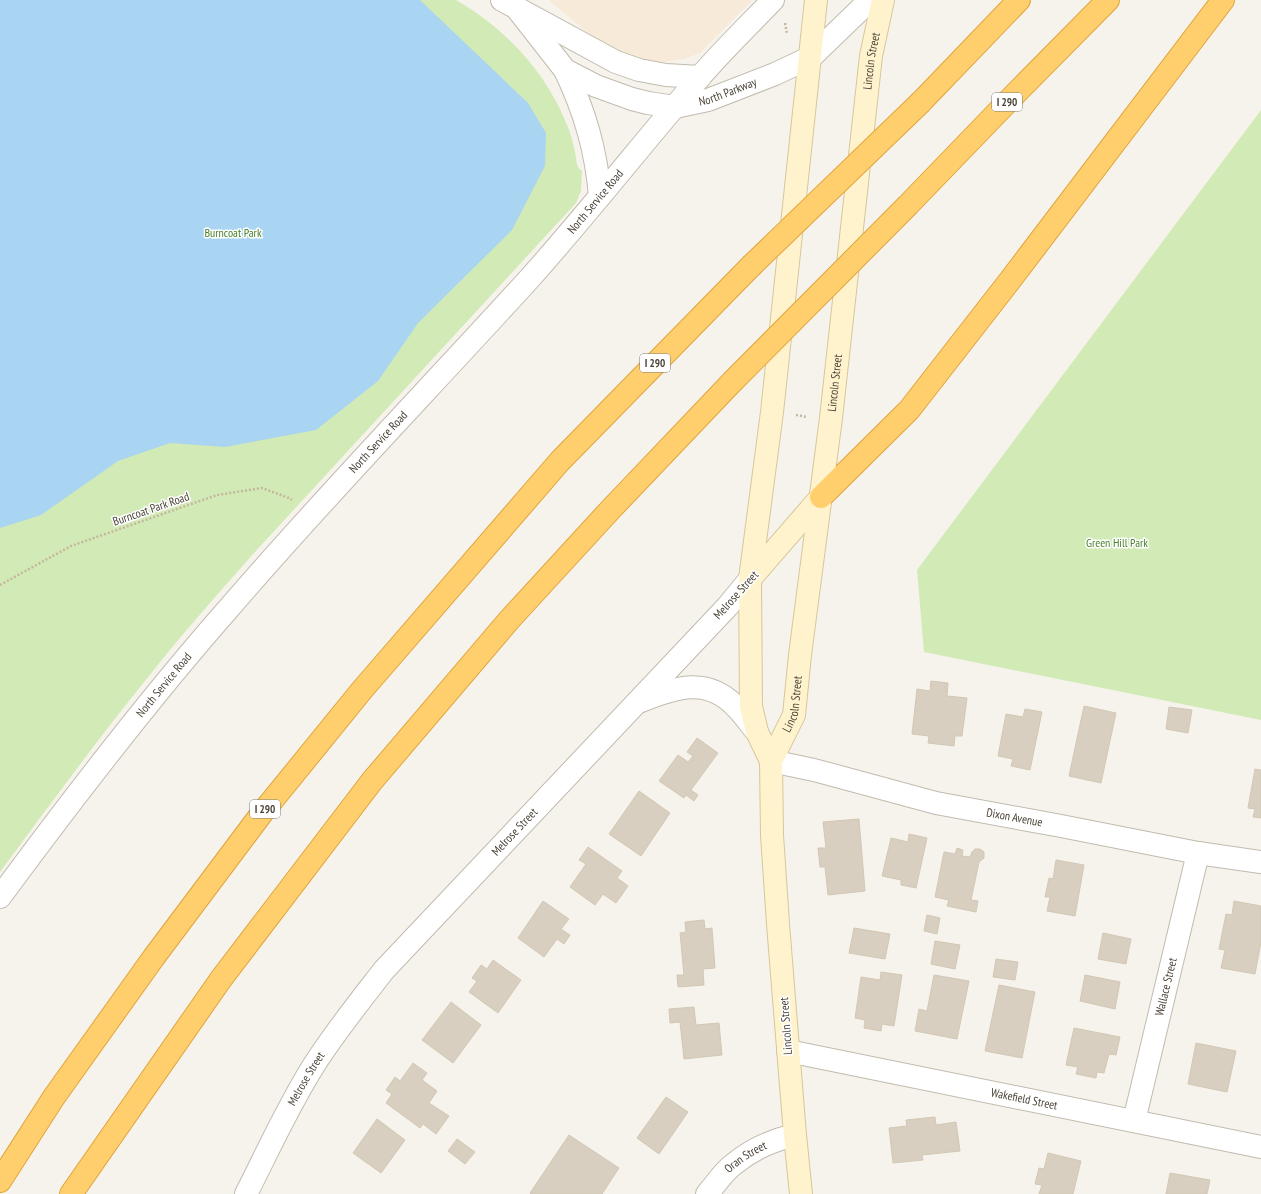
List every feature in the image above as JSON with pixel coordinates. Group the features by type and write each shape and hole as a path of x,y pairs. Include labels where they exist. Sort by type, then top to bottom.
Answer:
{"highway":[{"name":"I 290","path":"0,1181 54,1097 159,950 262,813 362,690 448,588 560,461 751,266 920,102 1019,0"},
{"name":"I 290","path":"71,1194 221,979 372,781 510,619 611,509 732,382 908,205 1108,0"},
{"path":"821,497 909,410 1011,280 1130,120 1223,0"}],"main road":[{"name":"Lincoln Street","path":"801,1194 788,1051 772,835 771,761 757,732 751,706 750,579 772,412 816,0"},
{"name":"Lincoln Street","path":"771,761 794,715 800,655 821,497 871,56 883,0"},
{"name":"Melrose Street","path":"750,579 821,497"}],"street":[{"name":"North Service Road","path":"0,897 62,813 150,701 228,608 309,517 532,275 700,77 773,0"},
{"name":"North Parkway","path":"565,70 596,86 648,103 675,107 708,100 775,74 811,57 870,0"},
{"name":"North Parkway","path":"510,5 616,62 639,70 666,75 700,77"},
{"name":"North Parkway","path":"510,5 565,70 582,107 595,159 600,196"},
{"name":"Melrose Street","path":"246,1194 282,1122 314,1066 352,1010 384,970 727,607 750,579"},
{"path":"636,703 674,689 692,686 710,689 719,692 729,700 757,732"},
{"name":"Dixon Avenue","path":"771,761 814,770 936,803 1198,853 1261,862"},
{"name":"Wallace Street","path":"1134,1121 1198,853"},
{"name":"Wakefield Street","path":"788,1051 1261,1147"},
{"name":"Oran Street","path":"707,1194 733,1164 754,1150 782,1138 795,1135"}],"path":[{"path":"784,18 788,41"},
{"path":"794,415 814,418"},
{"name":"Burncoat Park Road","path":"0,585 71,546 217,495 262,488 289,498 309,517"}],"shaded area":[{"path":"549,0 752,0 700,53 684,59 663,62 639,60 616,51 595,39"}],"green space":[{"name":"Burncoat Park","path":"0,0 456,0 491,24 508,38 536,70 548,87 567,125 571,135 577,165 582,171 581,191 576,203 253,554 200,614 73,773 0,872"},
{"name":"Green Hill Park","path":"1261,110 1261,720 924,652 917,570"}],"water":[{"name":"Burncoat Park","path":"0,0 420,0 528,103 546,133 545,166 512,230 418,323 378,381 316,430 225,447 170,443 118,461 41,515 0,528"}],"building":[{"path":"931,681 948,683 947,696 967,698 962,736 955,736 954,746 928,743 929,736 912,734 917,689 930,691"},
{"path":"1084,706 1116,713 1101,783 1069,776"},
{"path":"1169,707 1192,710 1188,733 1166,729"},
{"path":"1025,709 1042,712 1030,770 1011,766 1013,759 998,756 1006,714 1023,717"},
{"path":"697,738 718,753 691,790 698,795 694,801 686,795 684,798 659,781 678,755 688,762 693,756 687,752"},
{"path":"1255,769 1261,770 1261,818 1253,817 1255,809 1248,808"},
{"path":"639,791 670,813 641,856 609,834"},
{"path":"859,819 865,891 828,895 825,867 820,867 818,848 826,848 823,822"},
{"path":"909,834 927,838 916,888 901,885 901,880 882,876 891,838 908,842"},
{"path":"588,847 622,871 617,878 628,886 616,903 603,894 595,905 570,887 586,864 579,860"},
{"path":"957,848 963,850 962,856 970,857 975,849 980,849 984,852 984,858 979,862 971,900 978,901 976,912 947,906 949,900 935,897 944,852 955,854"},
{"path":"1056,860 1084,865 1075,916 1047,911 1050,897 1045,897 1049,878 1053,879"},
{"path":"543,901 569,919 561,929 570,935 564,944 557,939 544,957 518,938"},
{"path":"1234,901 1261,906 1261,942 1255,974 1221,968 1225,950 1219,949 1226,914 1232,915"},
{"path":"927,915 940,918 937,934 924,931"},
{"path":"704,920 705,929 712,928 715,968 703,969 704,985 678,987 677,975 684,975 680,933 686,932 685,922"},
{"path":"854,928 890,934 885,959 849,953"},
{"path":"1103,933 1131,939 1126,964 1098,959"},
{"path":"935,941 960,945 955,969 931,964"},
{"path":"996,959 1018,962 1015,980 993,977"},
{"path":"493,960 521,980 498,1013 469,992 477,981 472,978 481,965 487,969"},
{"path":"881,972 902,975 894,1026 882,1024 881,1031 864,1028 865,1020 855,1018 861,977 880,980"},
{"path":"934,975 969,981 957,1039 915,1031 919,1009 927,1011"},
{"path":"1085,975 1120,982 1115,1009 1080,1001"},
{"path":"999,985 1035,992 1022,1058 985,1051"},
{"path":"451,1002 481,1025 453,1063 422,1040"},
{"path":"694,1007 696,1025 719,1023 722,1055 684,1059 680,1022 670,1023 669,1009"},
{"path":"1074,1028 1120,1037 1116,1055 1109,1054 1104,1073 1097,1072 1096,1078 1076,1074 1078,1067 1066,1065"},
{"path":"1196,1043 1236,1051 1227,1092 1188,1084"},
{"path":"413,1063 427,1073 422,1080 437,1091 429,1103 449,1116 436,1134 423,1124 420,1128 386,1103 392,1094 386,1090 395,1077 400,1081"},
{"path":"666,1097 688,1112 659,1154 637,1138"},
{"path":"935,1117 936,1125 956,1122 960,1151 922,1155 923,1160 893,1163 889,1128 907,1126 906,1120"},
{"path":"377,1119 405,1140 381,1173 353,1153"},
{"path":"569,1135 619,1168 602,1194 531,1194 530,1193"},
{"path":"457,1139 475,1152 465,1164 448,1151"},
{"path":"1048,1153 1081,1161 1073,1194 1039,1194 1042,1185 1035,1184 1039,1168 1044,1169"},
{"path":"1170,1173 1210,1180 1207,1194 1166,1194"}]}
